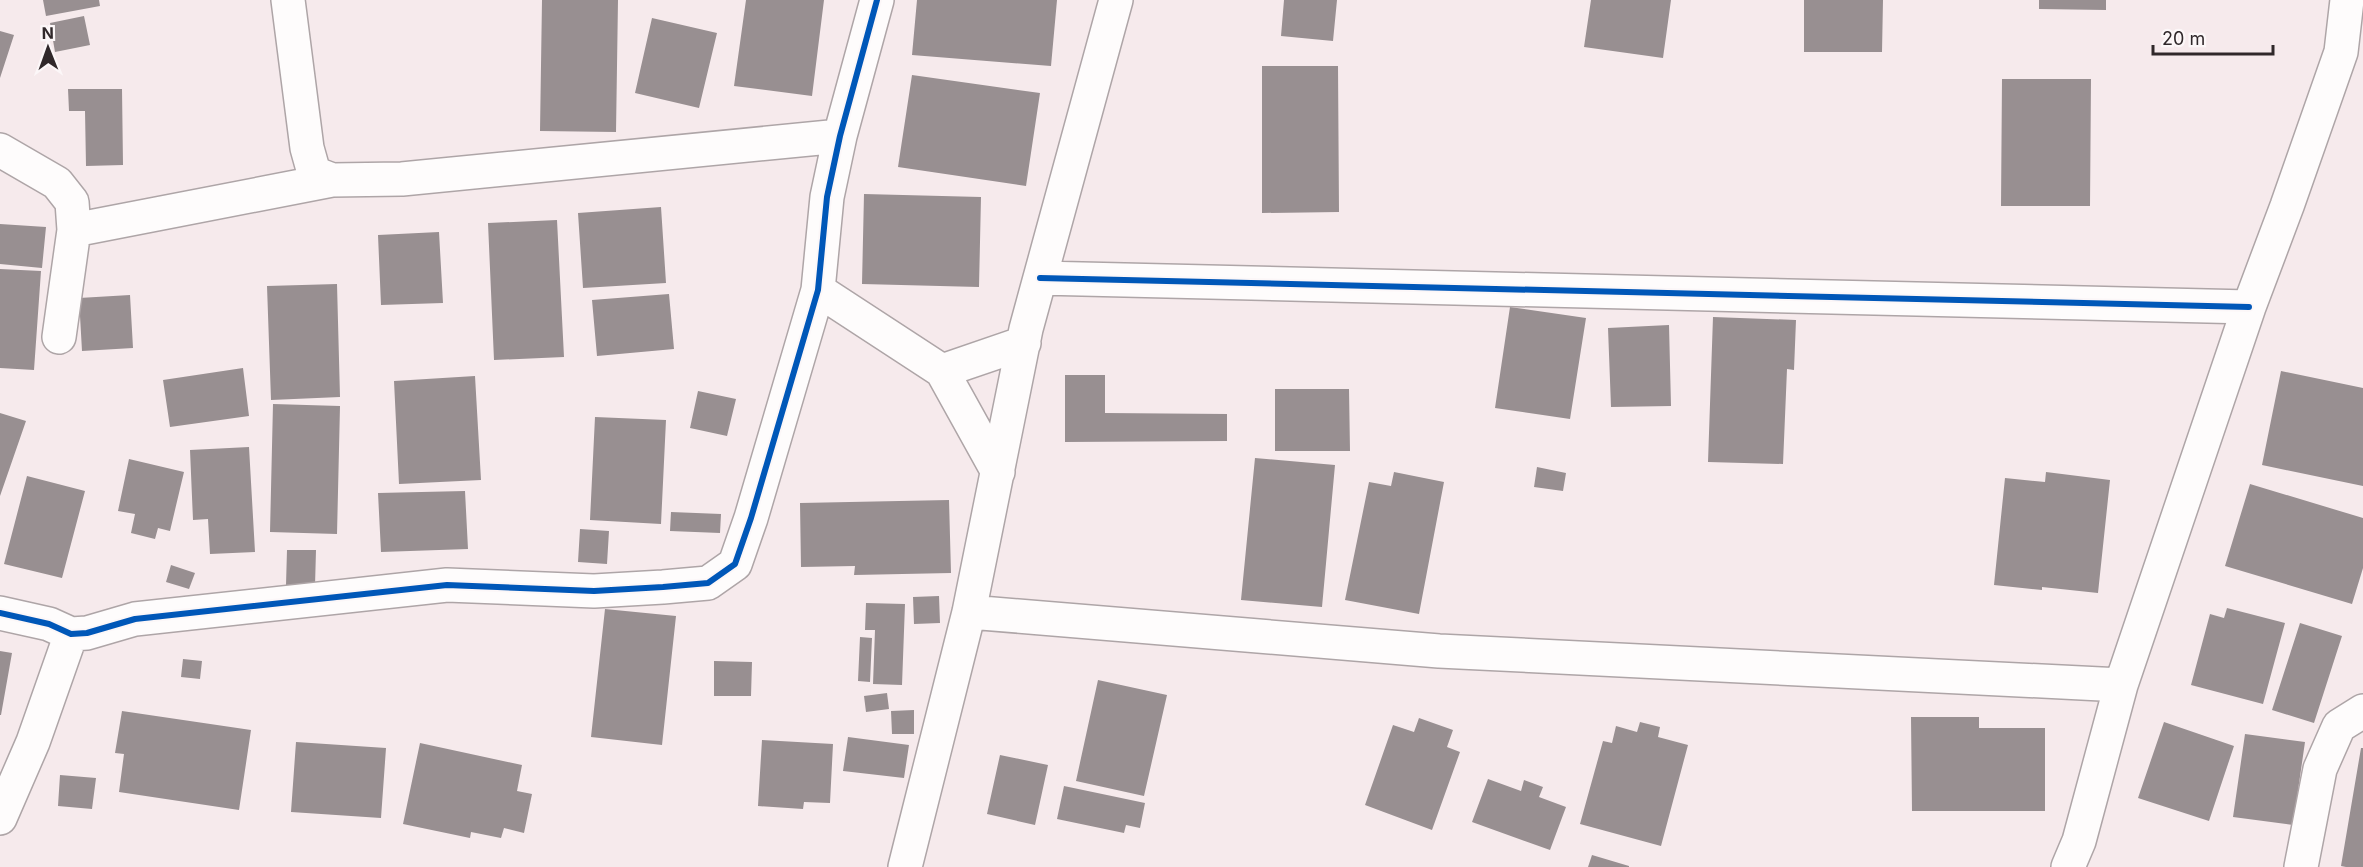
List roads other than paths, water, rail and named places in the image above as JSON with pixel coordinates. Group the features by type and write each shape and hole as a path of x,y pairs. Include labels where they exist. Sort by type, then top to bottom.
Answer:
{"street":[{"path":"288,0 307,148 314,173 332,180"},
{"path":"0,613 49,624 71,634 87,633 135,619 447,585 594,591 708,583 735,564 751,518 818,290 827,197 840,136 877,0"},
{"path":"904,867 969,612 1024,343 1116,0"},
{"path":"2068,867 2079,841 2121,685 2249,307 2287,206 2340,52 2348,0"},
{"path":"74,230 332,180 402,178 840,136"},
{"path":"0,150 57,183 72,202 74,230 59,337"},
{"path":"1040,278 2249,307"},
{"path":"818,290 942,371 998,472"},
{"path":"942,371 1024,343"},
{"path":"969,612 1439,651 2121,685"},
{"path":"0,818 33,742 71,634"},
{"path":"2301,867 2320,769 2339,726 2363,711"}]}
